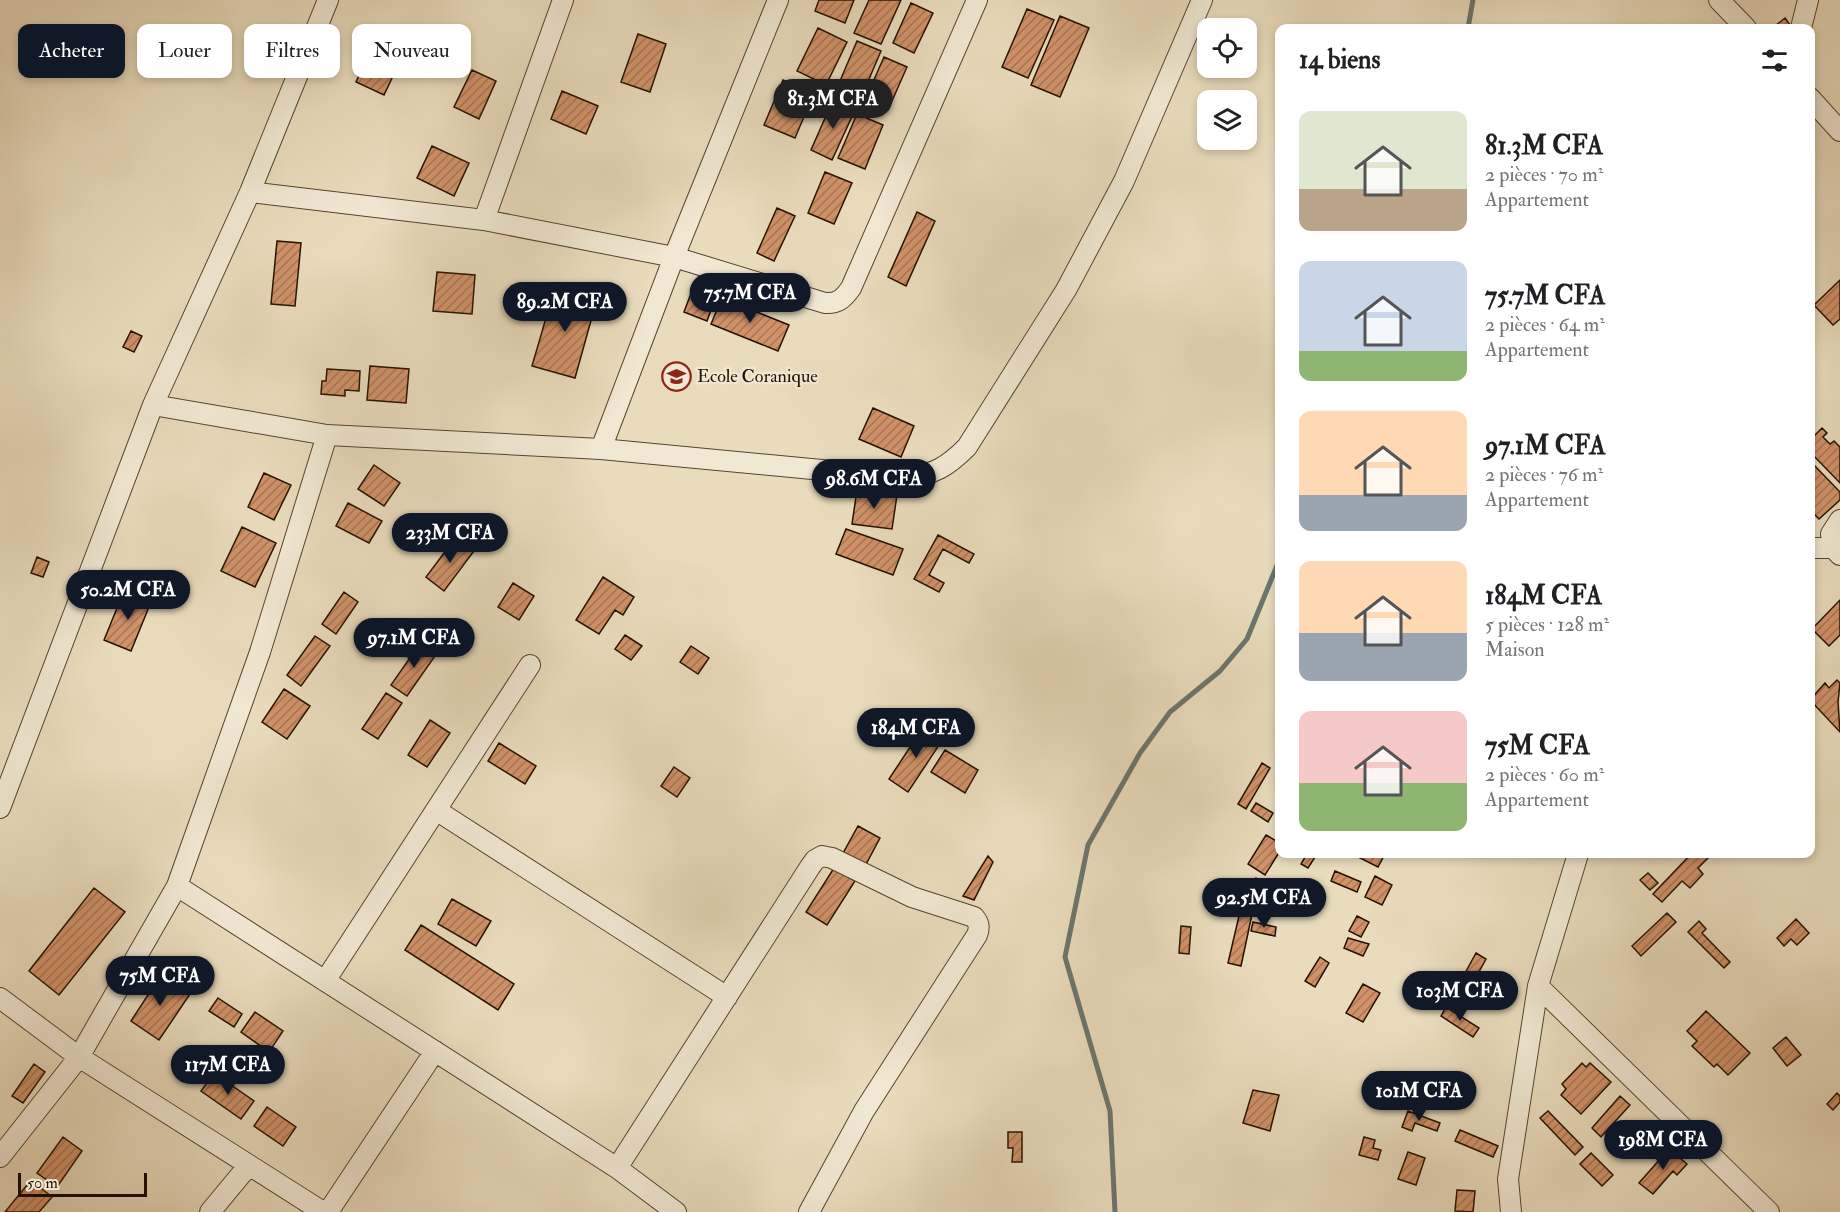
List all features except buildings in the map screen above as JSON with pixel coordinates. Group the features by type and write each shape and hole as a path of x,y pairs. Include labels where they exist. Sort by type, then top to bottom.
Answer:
{"street":[{"path":"0,808 153,405 250,192 328,0"},
{"path":"484,220 563,0"},
{"path":"601,449 674,257 778,0"},
{"path":"250,192 484,220 674,257 825,303 834,303 844,298 852,288 977,0"},
{"path":"153,405 327,435 601,449 906,478 928,475 950,464 967,447 1071,280 1124,181 1202,0"},
{"path":"1719,0 1742,24"},
{"path":"1802,24 1808,0"},
{"path":"1815,103 1840,130"},
{"path":"0,1157 79,1057 177,886 260,652 327,435"},
{"path":"1815,549 1837,552 1831,534 1840,520"},
{"path":"325,981 530,665"},
{"path":"436,810 727,997"},
{"path":"617,1168 810,867 822,856 832,858 912,897 974,917 979,922 980,928 864,1111 809,1212"},
{"path":"1511,1212 1508,1179 1538,986 1577,858"},
{"path":"177,886 617,1168 676,1212"},
{"path":"1538,986 1769,1212"},
{"path":"0,998 79,1057 322,1212"},
{"path":"328,1212 435,1051"},
{"path":"210,1212 249,1165"}],"waterway":[{"path":"1469,24 1473,0"},
{"path":"1115,1212 1110,1111 1065,957 1088,845 1140,753 1170,712 1220,671 1247,639 1275,570"}],"place":[{"name":"Ecole Coranique","path":"676,376"}]}
